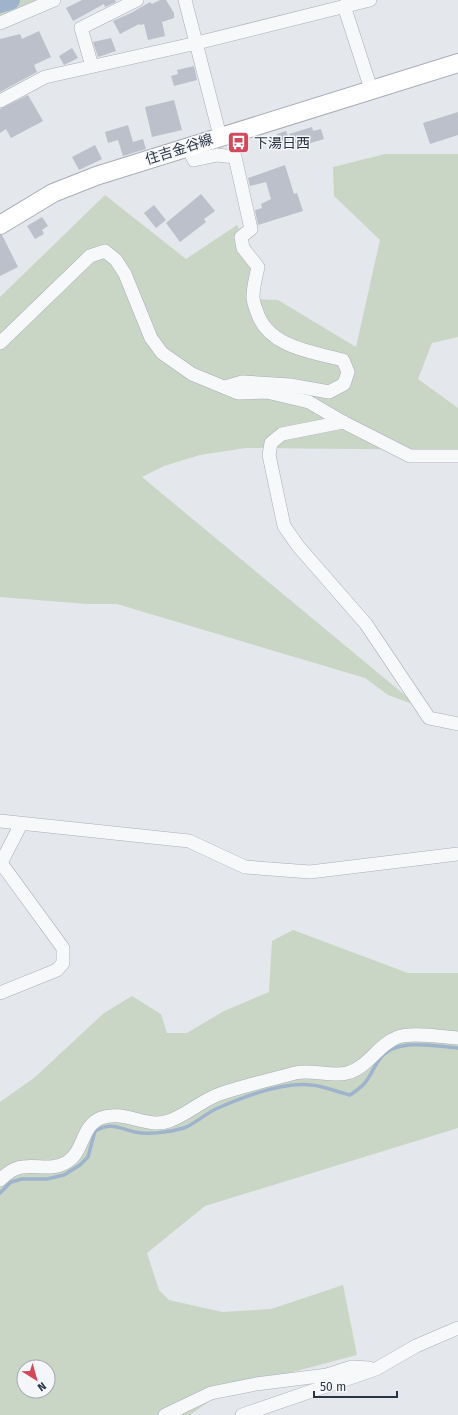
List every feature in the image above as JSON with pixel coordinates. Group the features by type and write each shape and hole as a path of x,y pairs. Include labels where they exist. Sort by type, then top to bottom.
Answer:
{"main road":[{"name":"住吉金谷線","path":"0,224 53,193 96,176 187,146 458,63"}],"street":[{"path":"0,23 54,0"},
{"path":"92,66 81,28 137,0"},
{"path":"185,0 220,136"},
{"path":"0,101 45,77 197,43 370,0"},
{"path":"344,6 371,89"},
{"path":"187,146 194,160 217,155 235,157 251,229 241,237 243,248 258,266 253,299 259,319 267,331 280,340 302,349 343,360 348,372 344,384 329,392 290,385 242,382 225,387"},
{"path":"0,343 90,256 105,251 116,260 124,274 151,338 162,353 192,374 238,393 266,392 309,402 343,422 410,456 458,456"},
{"path":"343,422 282,434 271,443 269,455 284,526 298,546 366,624 429,718 458,724"},
{"path":"0,821 107,831 189,841 245,867 310,872 458,854"},
{"path":"0,993 58,970 63,963 63,948 1,863 21,824"},
{"path":"0,1180 22,1167 50,1169 68,1162 77,1152 89,1126 101,1118 120,1115 145,1123 168,1122 216,1096 298,1073 344,1074 360,1068 377,1051 398,1037 414,1035 458,1038"},
{"path":"242,1415 376,1369 416,1346 457,1329"},
{"path":"165,1415 211,1394 256,1384 327,1375 352,1367 376,1369"}],"green space":[{"path":"0,0 37,0 0,18"},
{"path":"385,154 458,154 458,337 432,343 418,379 458,408 458,450 246,448 200,455 164,466 142,477 418,706 388,695 365,678 117,604 87,604 0,597 0,297 105,195 186,259 237,225 253,261 253,299 278,300 356,347 380,240 334,196 333,167"},
{"path":"293,930 408,973 458,973 458,1128 205,1206 147,1253 159,1290 169,1300 222,1312 271,1309 343,1285 357,1355 225,1390 190,1415 0,1415 0,1102 34,1078 104,1013 132,996 161,1014 167,1033 187,1033 224,1011 269,992 272,941"}],"building":[{"path":"82,0 115,0 116,2 105,7 104,4 73,21 66,8"},
{"path":"160,0 166,0 174,13 174,18 162,22 165,36 148,40 144,24 139,24 120,34 113,21 150,2 152,4"},
{"path":"39,31 51,57 34,65 37,72 0,92 0,39 20,34 22,39"},
{"path":"111,38 116,51 98,57 93,42"},
{"path":"72,48 78,58 64,65 59,56"},
{"path":"194,66 197,80 174,86 171,76 178,74 177,70"},
{"path":"28,95 43,121 11,138 6,129 0,133 0,109"},
{"path":"174,100 182,130 152,137 145,107"},
{"path":"458,112 458,135 430,144 423,123"},
{"path":"128,125 133,142 143,139 146,149 123,156 118,140 108,143 105,132"},
{"path":"312,127 313,131 321,129 324,139 301,146 300,142 292,144 289,134"},
{"path":"286,131 290,142 280,145 277,134"},
{"path":"95,145 102,159 79,170 72,157"},
{"path":"285,165 294,194 297,193 303,211 258,225 255,210 262,208 261,204 271,199 266,182 250,186 248,178"},
{"path":"201,194 215,211 204,219 206,222 180,242 166,223"},
{"path":"154,205 166,220 156,228 144,213"},
{"path":"42,217 48,226 42,230 44,234 35,239 27,226"},
{"path":"0,235 2,235 18,267 0,276"}],"waterway":[{"path":"0,3 10,0"},
{"path":"0,1193 11,1182 22,1179 47,1179 64,1175 80,1165 88,1157 95,1131 101,1128 111,1126 135,1132 147,1133 160,1133 184,1128 214,1110 228,1104 263,1091 288,1086 311,1085 350,1095 365,1083 379,1060 394,1048 415,1045 458,1048"}],"place":[{"name":"下湯日西","path":"239,143"}]}
